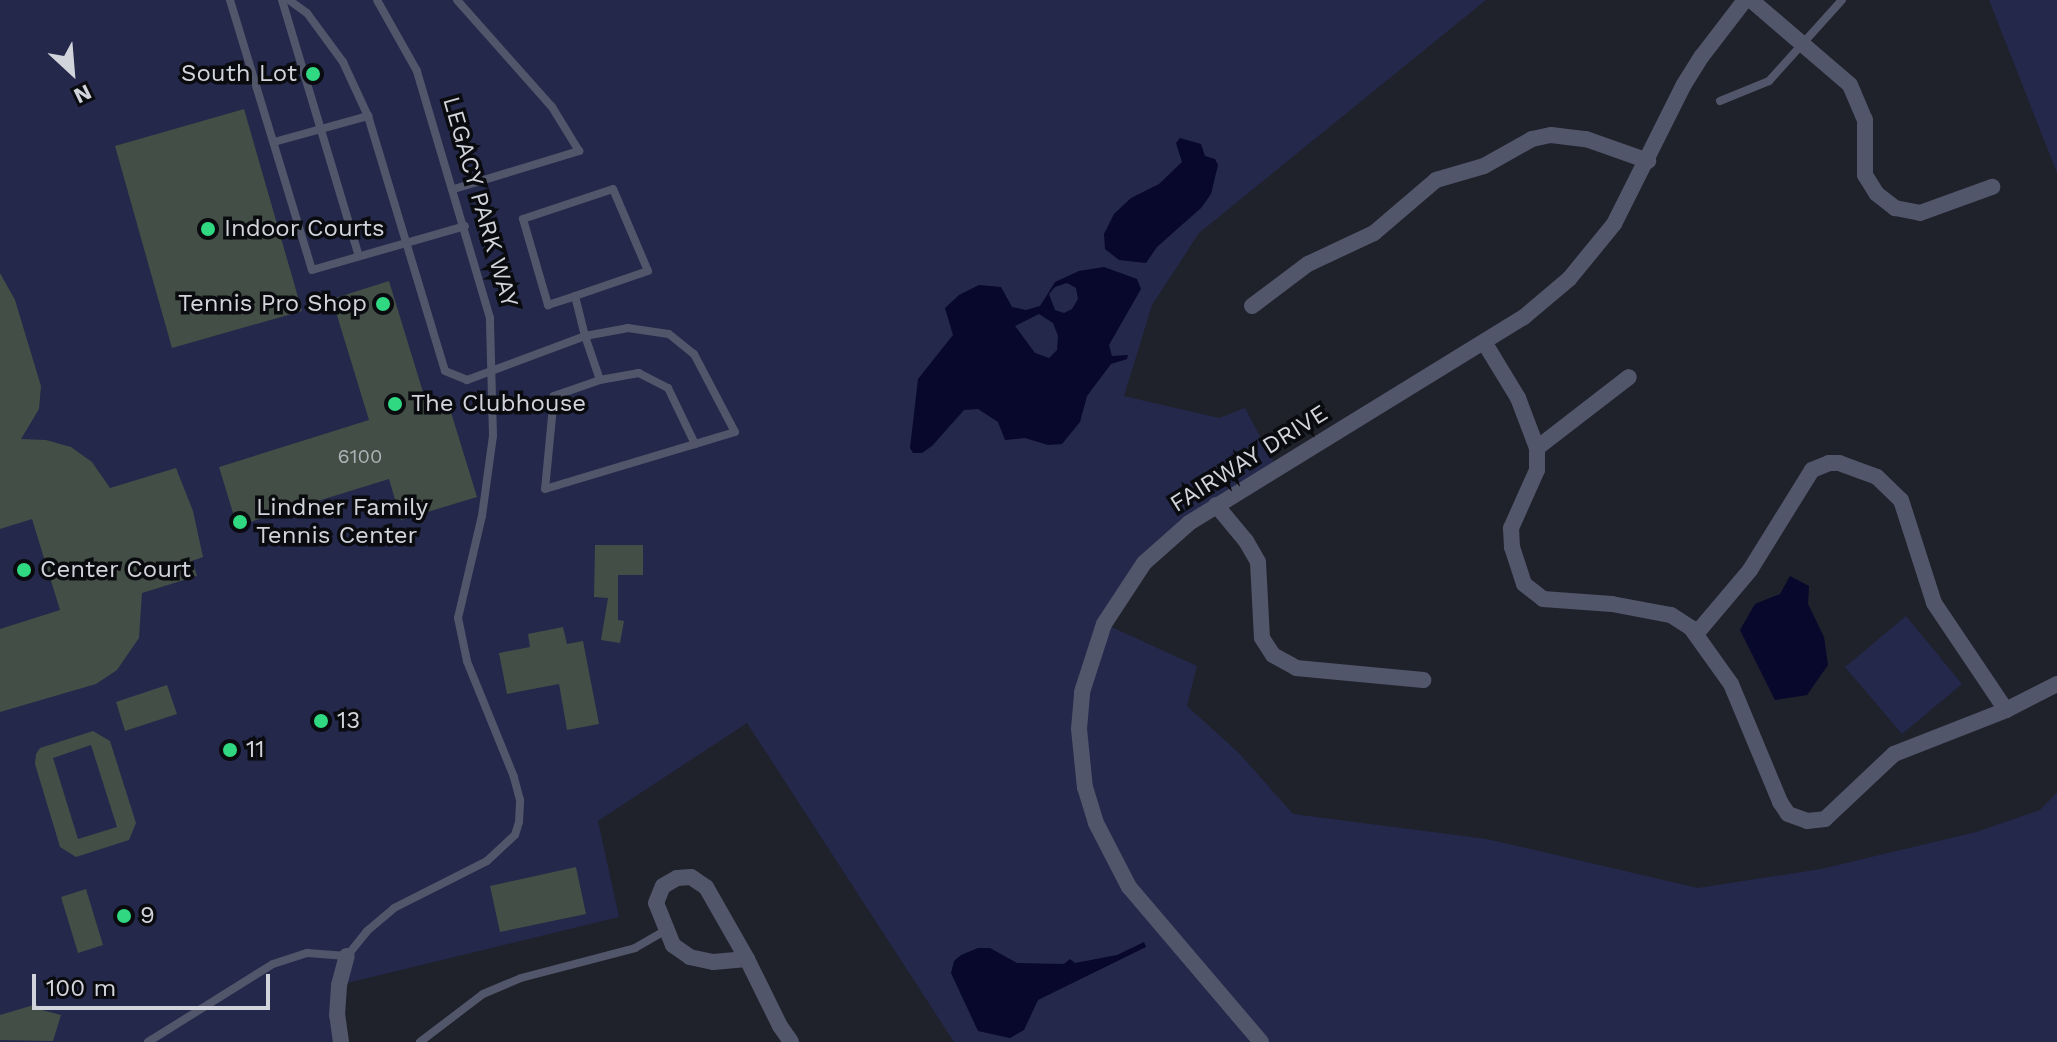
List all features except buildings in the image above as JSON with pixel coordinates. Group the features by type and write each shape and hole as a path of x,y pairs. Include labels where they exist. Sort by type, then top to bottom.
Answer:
{"street":[{"path":"1748,0 1838,72 1857,95 1865,120 1865,175 1877,194 1895,208 1920,213 1992,187"},
{"name":"FAIRWAY DRIVE","path":"1261,1042 1129,887 1096,823 1080,753 1082,692 1104,624 1144,563 1174,535 1216,505 1524,317 1569,279 1614,224 1696,66 1748,0"},
{"path":"1252,306 1308,264 1374,233 1436,180 1484,166 1532,139 1551,135 1586,139 1648,161"},
{"path":"1484,342 1518,398 1537,448 1533,480 1511,528 1517,567 1530,592 1543,599 1612,604 1671,615 1696,634 1731,684 1780,802 1788,814 1807,821 1833,813 1894,754 2006,710 2057,684"},
{"path":"1537,448 1629,377"},
{"path":"1696,634 1750,570 1812,470 1829,463 1839,463 1877,477 1901,500 1934,603 2006,710"},
{"path":"1216,505 1246,541 1258,562 1261,628 1273,655 1296,668 1423,680"},
{"path":"747,959 713,962 690,957 673,945 656,903 663,886 677,878 691,877 706,887 747,959 791,1042"},
{"name":"LEGACY PARK WAY","path":"341,1042 337,1015 339,985 347,956"}],"lane":[{"path":"230,0 312,270 465,226"},
{"path":"282,0 359,256"},
{"path":"289,0 307,13 343,62 368,116 445,371 467,380 585,336 628,328 669,334 694,354 735,432 695,444 545,489 554,396 600,380 639,373 668,388 695,444"},
{"name":"LEGACY PARK WAY","path":"347,956 367,931 394,908 495,855 515,835 520,800 514,777 467,661 458,618 482,516 491,450 493,369 490,318 417,71 377,0"},
{"path":"454,189 579,151 552,107 457,0"},
{"path":"1720,101 1769,81 1842,0"},
{"path":"274,142 368,116"},
{"path":"613,189 648,271 575,296 548,305 523,219 613,189"},
{"path":"575,296 600,380"},
{"path":"420,1042 483,994 521,978 635,948 666,930"},
{"path":"148,1042 273,964 307,953 347,956"}],"shaded area":[{"path":"0,0 1486,0 1199,233 1152,305 1124,396 1219,418 1245,408 1277,468 1174,534 1105,624 1197,666 1187,706 1239,753 1293,814 1487,839 1698,888 1821,869 1976,832 2040,810 2057,793 2057,1042 954,1042 747,723 598,821 619,917 339,985 341,1042 0,1042"},
{"path":"1989,0 2057,0 2057,173"},
{"path":"1180,138 1201,144 1205,156 1215,159 1218,165 1211,194 1201,208 1157,247 1146,263 1119,260 1105,249 1104,234 1114,214 1131,198 1159,184 1182,162 1176,143"},
{"path":"1104,267 1137,279 1141,289 1109,345 1112,356 1128,355 1127,359 1111,364 1087,396 1080,422 1062,444 1048,445 1025,438 1005,440 998,422 978,409 964,410 932,446 922,453 913,453 910,448 918,379 953,335 945,308 959,295 979,285 1001,287 1012,307 1026,310 1040,306 1055,282 1079,271","holes":["1067,283 1076,288 1078,299 1072,309 1064,313 1055,310 1049,294 1055,287","1039,314 1053,323 1058,336 1057,350 1049,358 1035,353 1015,326"]},
{"path":"1790,576 1809,586 1808,604 1824,637 1828,665 1807,695 1775,700 1740,630 1755,604 1780,594"},
{"path":"1906,616 1962,684 1902,734 1845,667"},
{"path":"1144,942 1146,947 1038,1000 1024,1030 1010,1038 978,1031 951,973 954,961 978,948 990,948 1017,963 1064,964 1070,959 1075,963 1117,955"}],"place":[{"name":"South Lot","path":"313,74"},
{"name":"Indoor Courts","path":"208,229"},
{"name":"Tennis Pro Shop","path":"383,304"},
{"name":"The Clubhouse","path":"395,404"},
{"name":"Lindner Family Tennis Center","path":"240,522"},
{"name":"Center Court","path":"24,570"},
{"name":"13","path":"321,721"},
{"name":"11","path":"230,750"},
{"name":"9","path":"124,916"}]}
